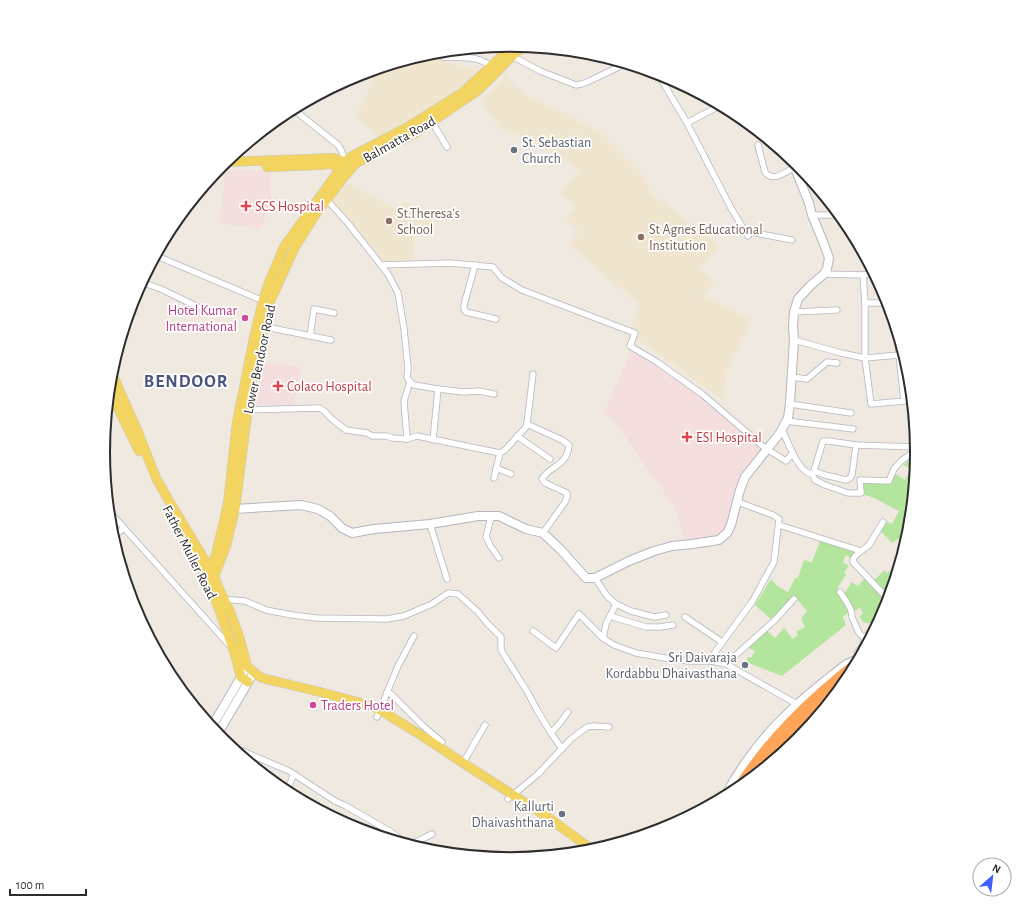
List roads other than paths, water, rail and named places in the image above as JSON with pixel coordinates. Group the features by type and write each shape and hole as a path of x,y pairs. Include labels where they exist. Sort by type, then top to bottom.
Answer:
{"highway":[{"path":"747,776 755,763 795,717 844,673"},
{"path":"769,758 792,730 825,700"}],"main road":[{"path":"244,410 266,302 268,285 284,247 352,156 406,128 462,94 507,52"},
{"name":"Balmatta Road","path":"356,163 415,133 432,122 487,82 517,52"},
{"name":"Balmatta Road","path":"235,162 334,158 344,167"},
{"name":"Lower Bendoor Road","path":"209,574 226,546 244,410 264,326 266,302 295,247 327,200 344,167 356,163"},
{"path":"229,167 319,166 331,164 344,167"},
{"path":"116,382 156,478 209,574"},
{"name":"Father Muller Road","path":"113,399 137,444 149,473 176,525 198,562 209,574 219,598 234,651 245,680"},
{"path":"219,598 230,612 239,636 246,666 256,675 262,678 372,706 379,713 424,737 511,797 546,816 586,845"}],"street":[{"path":"455,56 480,60 492,66"},
{"path":"512,56 540,71 576,85 587,82 618,67"},
{"path":"663,82 687,123 731,208 747,234 792,240"},
{"path":"687,123 714,108"},
{"path":"298,113 338,145 344,156 344,167"},
{"path":"432,122 447,147"},
{"path":"758,145 765,172 768,176 777,177 792,168"},
{"path":"231,508 301,505 318,509 330,516 342,528 352,533 374,529 430,524 478,516 499,516 526,529 543,533 561,550 586,578 595,578 629,561 654,551 672,546 719,540 727,534 731,525 740,490 745,478 780,433 788,418 794,340 794,312 798,299 824,274 827,268 829,258 798,174"},
{"path":"327,200 388,274 398,293 404,329 408,368 407,377 410,382 414,385 438,389 464,392 479,391 494,394"},
{"path":"812,215 832,215"},
{"path":"160,258 266,302"},
{"path":"381,265 450,262 493,267 502,278 522,290 635,333 630,346 657,362 702,394 767,449 786,461 793,453"},
{"path":"475,265 464,309 466,312 496,319"},
{"path":"824,274 868,274"},
{"path":"863,275 865,303 865,358 871,404 904,401 899,359"},
{"path":"147,284 161,289 198,307"},
{"path":"865,303 881,303"},
{"path":"310,336 314,309 334,313"},
{"path":"794,312 837,310"},
{"path":"264,326 331,340"},
{"path":"794,340 865,358 898,355"},
{"path":"791,377 807,379 827,362 837,363"},
{"path":"244,410 320,408 346,430 367,433 372,436 386,436 393,438 407,439 417,436 500,453 505,450 528,424 533,374"},
{"path":"407,439 404,401 410,382"},
{"path":"433,440 438,389"},
{"path":"790,404 851,413"},
{"path":"528,424 562,440 569,445 566,457 542,480 545,483 567,493 565,502 543,533"},
{"path":"784,425 853,429"},
{"path":"784,425 793,453 798,463 808,474 813,473 847,480 852,475 856,445"},
{"path":"517,436 550,459"},
{"path":"910,448 856,445 823,441 813,473 815,480 825,485 848,493 861,493 860,480 889,481 894,469 901,461 910,455"},
{"path":"494,478 500,453"},
{"path":"496,468 511,474"},
{"path":"711,661 713,655 722,642 752,602 774,562 779,518 738,502"},
{"path":"491,517 486,537 498,558"},
{"path":"115,518 234,651"},
{"path":"883,522 869,545 854,558 853,562 884,595"},
{"path":"430,524 447,579"},
{"path":"779,525 861,551"},
{"path":"118,533 124,528"},
{"path":"595,578 607,596 616,604 631,611 654,617 666,615"},
{"path":"840,592 851,610 852,617 860,633 865,638"},
{"path":"219,598 245,601 266,610 292,615 316,618 387,620 404,616 432,604 448,593 458,594 478,612 501,637 501,650 528,692 536,710 562,749"},
{"path":"726,664 774,620 794,598"},
{"path":"603,638 606,624 616,604"},
{"path":"534,631 556,648 579,614 603,638 614,645 636,653 671,659 711,661 726,664 797,704"},
{"path":"610,616 646,627 673,626"},
{"path":"685,617 722,642"},
{"path":"379,713 398,666 414,636"},
{"path":"731,787 746,763 768,734 784,717 797,704 845,665 851,662"},
{"path":"220,729 245,680 246,666"},
{"path":"215,723 245,680 254,672"},
{"path":"387,692 391,694 423,726 442,742"},
{"path":"551,733 560,724 568,712"},
{"path":"463,763 485,725"},
{"path":"511,797 538,774 572,739 587,727 609,727"},
{"path":"243,751 294,774 335,801 397,836"},
{"path":"289,787 294,774"},
{"path":"417,842 432,834"}],"place":[{"name":"St. Sebastian Church","path":"514,150"},
{"name":"SCS Hospital","path":"246,206"},
{"name":"St.Theresa's School","path":"389,221"},
{"name":"St Agnes Educational Institution","path":"641,237"},
{"name":"Hotel Kumar International","path":"245,318"},
{"name":"Colaco Hospital","path":"278,386"},
{"name":"ESI Hospital","path":"687,437"},
{"name":"Sri Daivaraja Kordabbu Dhaivasthana","path":"745,665"},
{"name":"Traders Hotel","path":"313,705"},
{"name":"Kallurti Dhaivashthana","path":"562,814"}],"district":[{"name":"BENDOOR","path":"186,381"}]}
